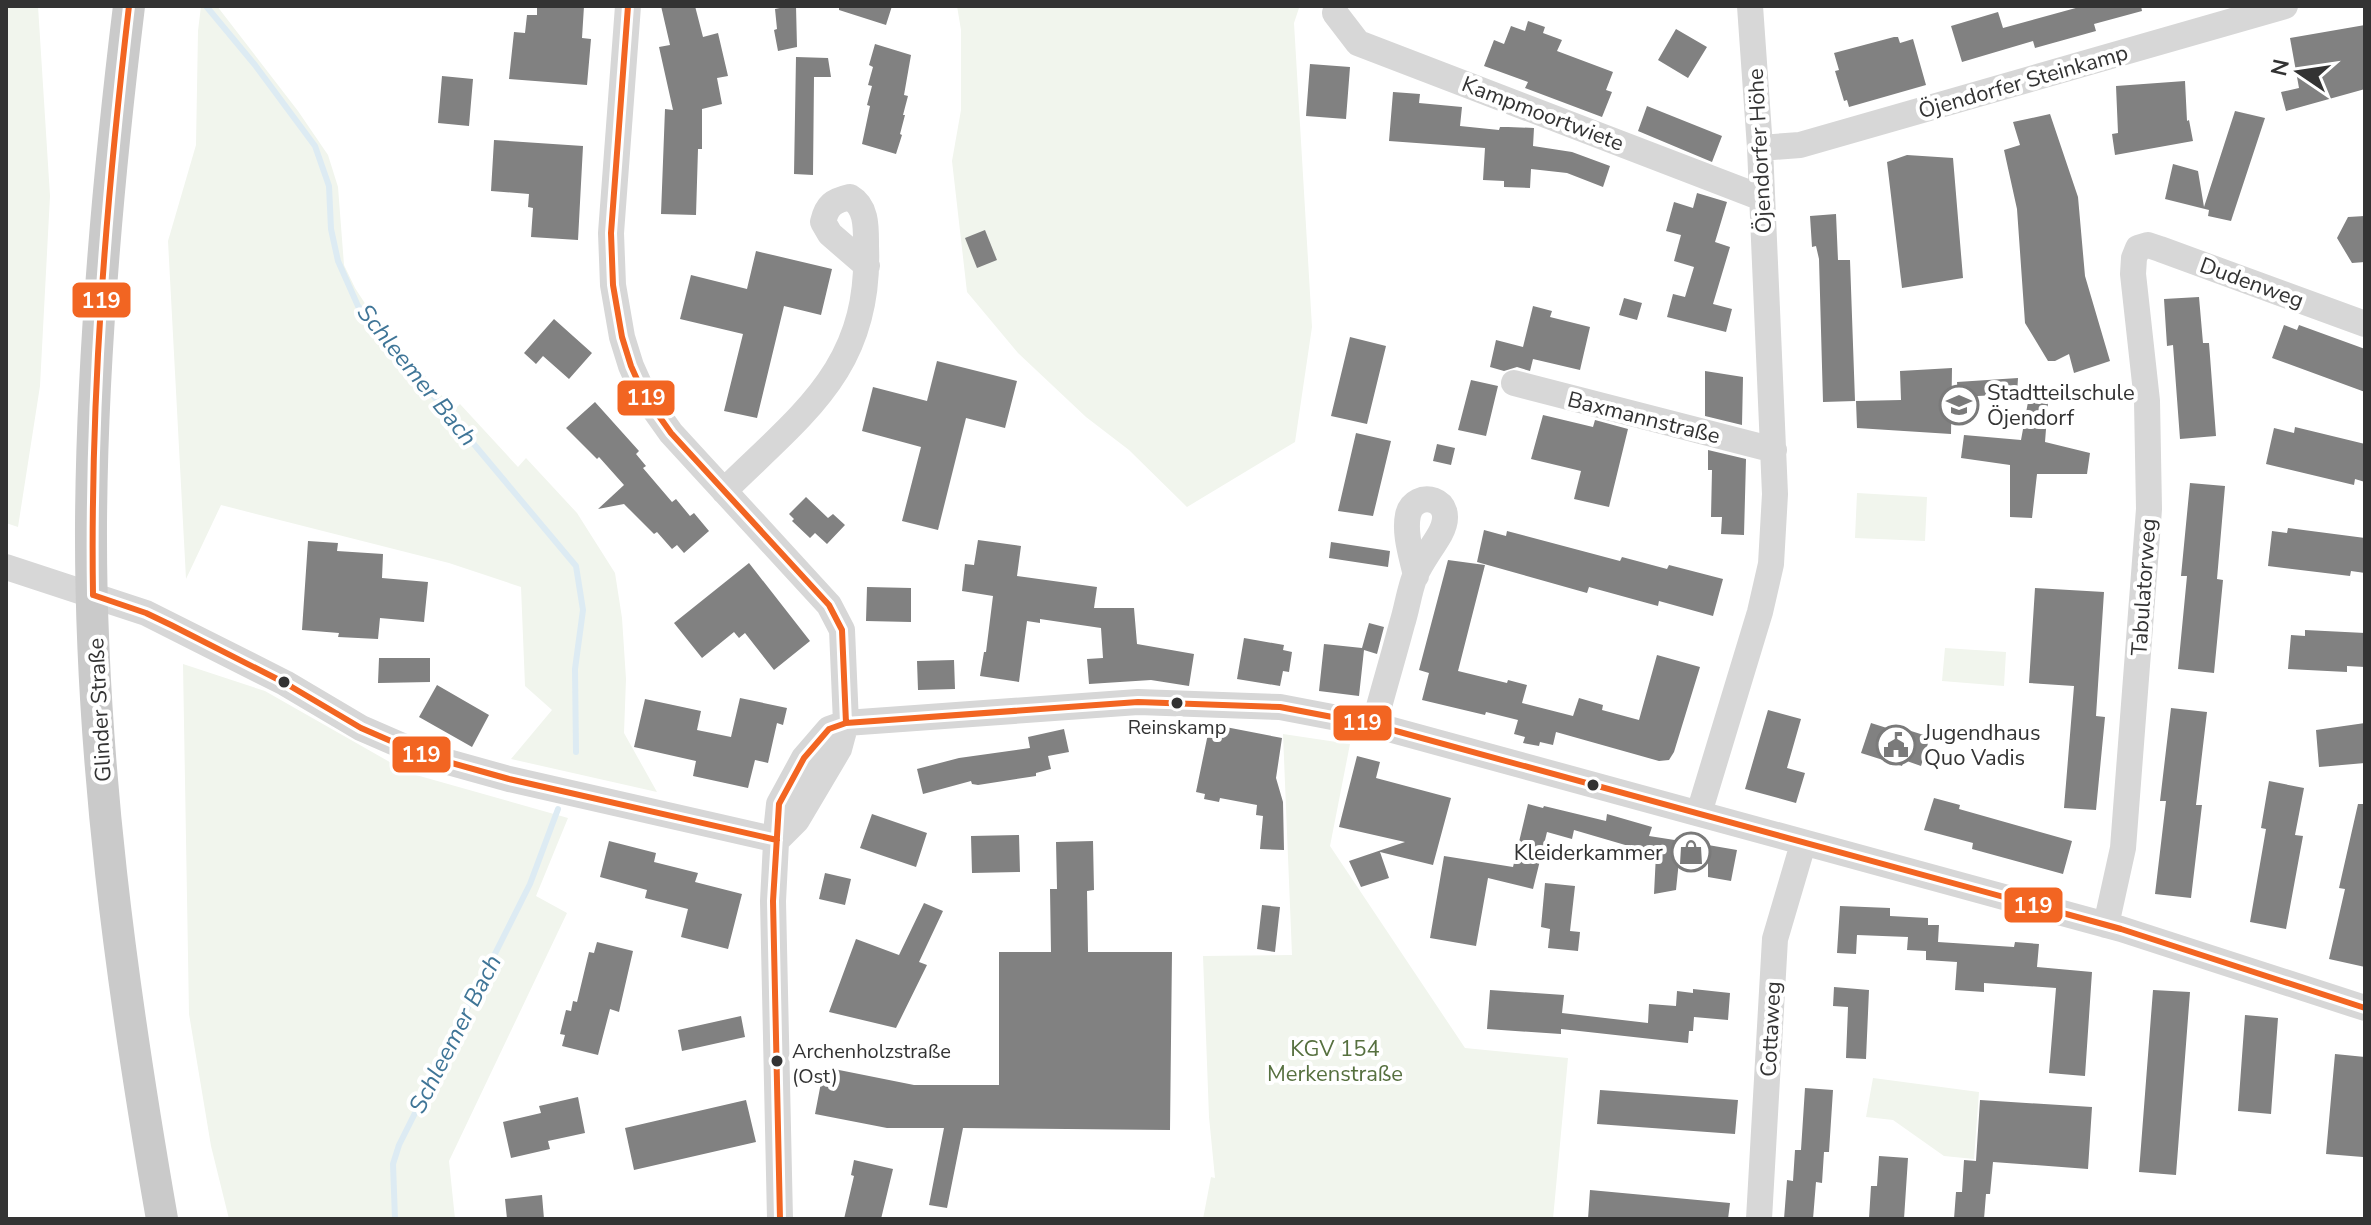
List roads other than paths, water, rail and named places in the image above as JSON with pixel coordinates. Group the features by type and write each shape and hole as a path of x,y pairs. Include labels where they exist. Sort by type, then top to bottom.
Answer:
{"main road":[{"name":"Glinder Straße","path":"129,6 99,310 91,523 97,713 106,814 134,1056 162,1219"}],"street":[{"path":"628,6 611,233 613,285 622,337 644,395 671,433 829,605 842,630 846,723"},
{"name":"Öjendorfer Höhe","path":"1699,813 1760,612 1771,564 1774,450 1750,6"},
{"name":"Öjendorfer Steinkamp","path":"1760,148 1800,145 2285,6"},
{"name":"Kampmoortwiete","path":"1335,13 1358,43 1762,198"},
{"name":"Dudenweg","path":"2138,248 2148,245 2160,249 2365,324"},
{"name":"Tabulatorweg","path":"2106,925 2123,848 2149,509 2147,401 2133,274 2138,248"},
{"path":"724,491 815,402 841,366 855,335 864,300 867,266"},
{"name":"Baxmannstraße","path":"1514,383 1774,450"},
{"path":"6,567 158,619 285,683 361,728 423,755 509,779 777,840"},
{"path":"1374,725 1416,576"},
{"path":"780,1219 773,901 779,804 793,774 829,729 846,723 1138,702 1280,707 1374,725 2106,925 2365,1008"},
{"name":"Cottaweg","path":"1759,1219 1775,939 1803,844"}],"waterway":[{"name":"Schleemer Bach","path":"206,6 255,65 315,146 329,186 331,229 338,261 358,306 576,566 583,610 575,669 576,752"},
{"name":"Schleemer Bach","path":"395,1219 393,1164 399,1145 530,884 558,809"}],"place":[{"name":"Stadtteilschule Öjendorf","path":"1959,405"},
{"name":"Reinskamp","path":"1177,703"},
{"name":"Jugendhaus Quo Vadis","path":"1896,745"},
{"name":"Kleiderkammer","path":"1691,852"},
{"name":"Archenholzstraße (Ost)","path":"777,1061"}],"park label":[{"name":"KGV 154 Merkenstraße","path":"1335,1060"}]}
